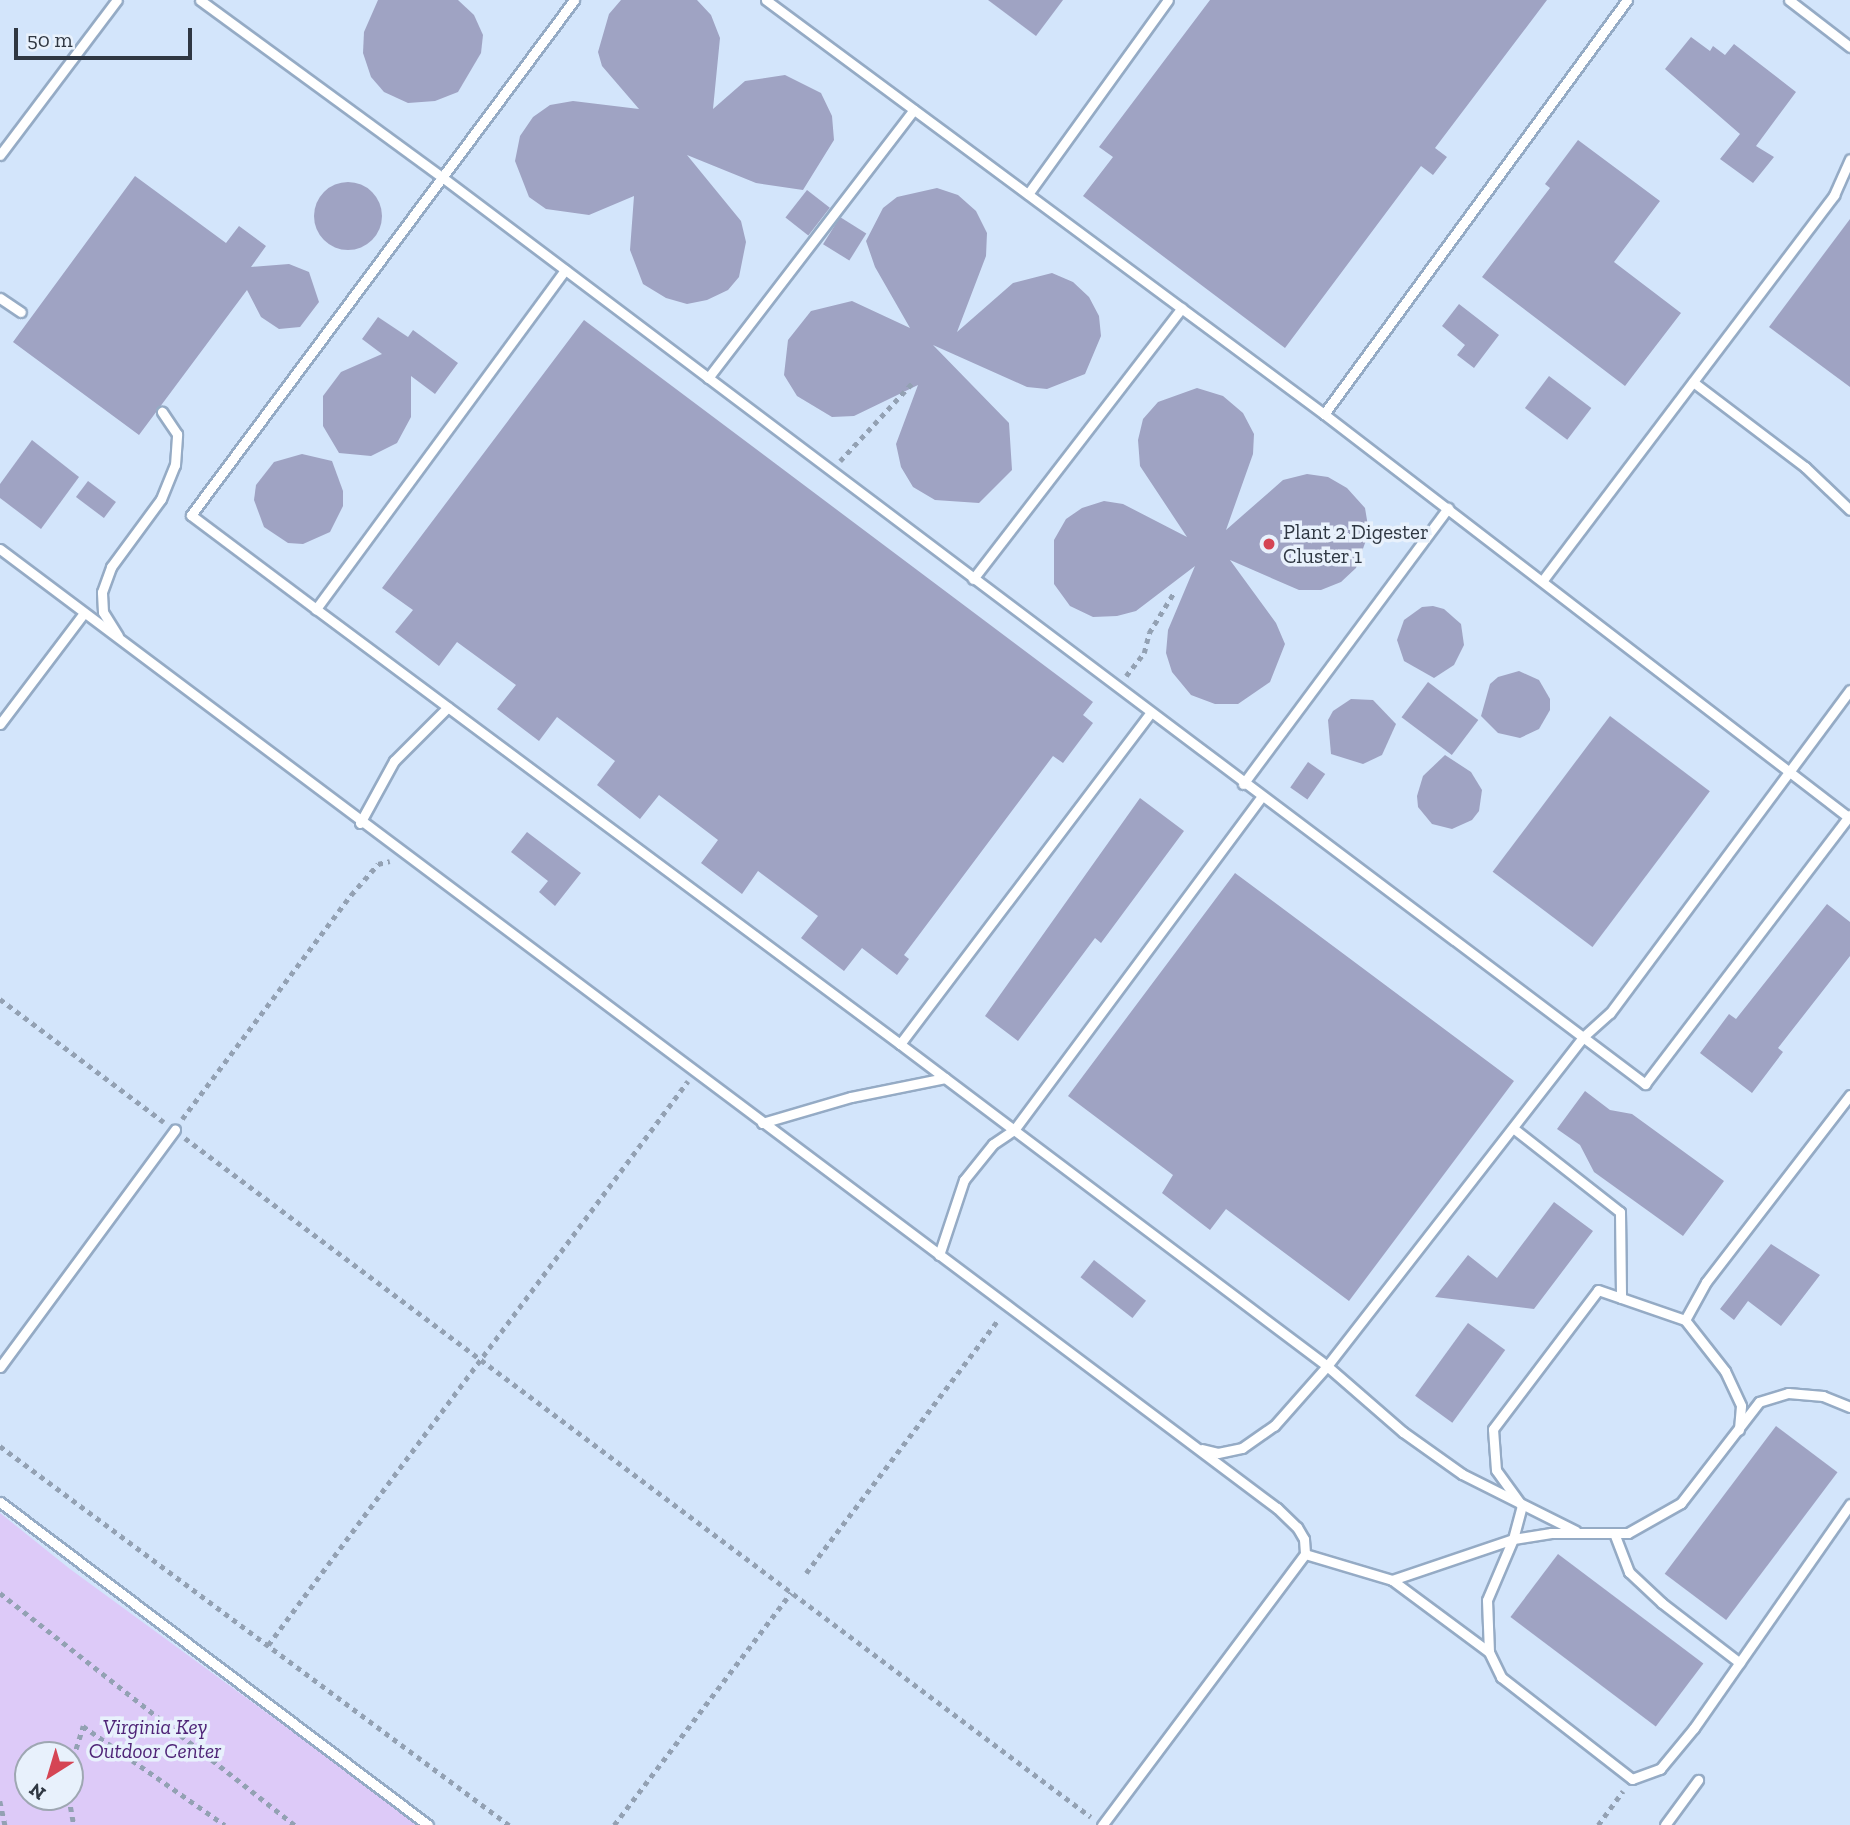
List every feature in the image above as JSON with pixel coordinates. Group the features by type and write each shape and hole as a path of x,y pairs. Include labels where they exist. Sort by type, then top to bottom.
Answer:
{"lane":[{"path":"0,155 117,0"},
{"path":"200,0 442,177 1116,688 1645,1084 1849,816 1324,414 766,0"},
{"path":"574,0 191,515 1328,1366 1403,1432 1462,1474 1581,1533"},
{"path":"1028,194 1168,0"},
{"path":"1324,414 1627,0"},
{"path":"1788,0 1850,47"},
{"path":"708,378 914,110"},
{"path":"1542,580 1834,195 1850,159"},
{"path":"316,609 565,270"},
{"path":"0,298 21,312"},
{"path":"973,579 1182,308"},
{"path":"1693,382 1805,467 1850,510"},
{"path":"122,643 103,612 102,592 111,567 161,499 176,465 177,434 162,412"},
{"path":"1244,784 1448,508"},
{"path":"0,549 405,857 1287,1518 1304,1539 1305,1554 1102,1825"},
{"path":"0,724 84,613"},
{"path":"1195,1447 1218,1453 1242,1448 1274,1426 1328,1366 1583,1037 1610,1013 1850,690"},
{"path":"360,823 394,761 448,707"},
{"path":"900,1044 1150,713"},
{"path":"939,1255 964,1180 993,1144 1014,1130 1261,797"},
{"path":"762,1123 851,1097 945,1078"},
{"path":"1685,1320 1706,1282 1850,1095"},
{"path":"1513,1128 1620,1213 1621,1298"},
{"path":"0,1367 174,1130"},
{"path":"1522,1506 1496,1470 1493,1429 1598,1290 1685,1320 1725,1371 1741,1406 1739,1430"},
{"path":"1392,1580 1513,1539 1581,1533 1628,1533 1681,1503 1759,1402 1788,1393 1823,1396 1850,1407"},
{"path":"0,1502 428,1825"},
{"path":"1522,1506 1513,1539 1487,1600 1489,1652 1501,1678 1632,1779 1660,1769 1740,1663 1850,1504"},
{"path":"1614,1533 1629,1572 1662,1603 1740,1663"},
{"path":"1305,1554 1392,1580 1489,1652"},
{"path":"1665,1825 1698,1780"}],"path":[{"path":"832,472 858,437 880,421 915,380"},
{"path":"1116,688 1144,653 1149,633 1174,594"},
{"path":"174,1130 351,895 378,864 405,857"},
{"path":"0,999 1102,1825"},
{"path":"268,1645 695,1072"},
{"path":"806,1573 1008,1307"},
{"path":"0,1446 509,1825"},
{"path":"0,1593 295,1825"},
{"path":"614,1825 791,1593"},
{"path":"78,1741 83,1726 225,1825"},
{"path":"1598,1825 1632,1779"},
{"path":"0,1801 5,1825"}],"green space":[{"name":"Virginia Key Outdoor Center","path":"0,1513 70,1569 420,1825 0,1825"}],"building":[{"path":"378,0 458,0 474,15 483,35 481,53 458,92 435,101 408,103 384,92 371,77 363,53 364,32"},
{"path":"621,0 697,0 711,15 720,38 713,109 745,81 785,75 821,93 832,116 834,140 803,190 756,183 687,155 741,221 746,242 739,277 728,290 707,300 687,304 666,298 643,284 630,250 634,196 589,215 546,209 529,197 515,161 520,136 533,117 550,105 573,101 639,109 602,66 598,52 609,14"},
{"path":"988,0 1063,0 1036,36"},
{"path":"1210,0 1547,0 1435,148 1447,157 1433,175 1421,166 1285,348 1083,196 1113,157 1099,147"},
{"path":"1691,37 1710,51 1713,46 1725,55 1734,44 1796,92 1756,146 1774,157 1753,183 1720,159 1740,134 1665,69"},
{"path":"1578,140 1660,201 1614,262 1681,313 1625,386 1482,277 1550,188 1545,184"},
{"path":"135,176 226,243 239,226 266,246 251,267 289,264 309,272 319,302 300,327 279,329 261,317 247,290 139,435 13,342"},
{"path":"348,182 361,185 372,192 379,203 382,216 379,229 372,240 361,247 348,250 335,247 324,240 317,229 314,216 317,203 324,192 335,185"},
{"path":"937,188 958,195 976,211 987,233 986,256 957,332 1013,283 1052,273 1073,282 1089,297 1099,316 1101,336 1085,374 1047,389 1027,387 933,345 1009,423 1012,470 979,503 935,500 913,487 901,467 896,444 918,385 854,416 832,417 797,396 784,375 788,340 811,311 852,301 910,328 875,267 866,241 883,208 897,197"},
{"path":"807,190 830,208 808,235 785,218"},
{"path":"840,217 866,233 849,261 823,244"},
{"path":"1850,219 1850,387 1769,327"},
{"path":"1459,304 1499,335 1474,368 1457,355 1465,345 1442,326"},
{"path":"378,317 408,337 413,330 458,363 435,394 411,376 411,417 397,443 371,456 339,453 323,426 323,396 341,372 382,354 362,339"},
{"path":"584,320 1093,702 1083,715 1093,723 1063,763 1053,756 904,955 909,959 897,975 862,948 844,971 801,938 818,916 758,871 742,894 701,863 718,840 659,795 640,819 597,785 615,761 557,717 539,741 497,709 516,685 457,642 439,666 395,632 413,610 382,588"},
{"path":"1549,376 1591,408 1567,440 1525,408"},
{"name":"Plant 2 Digester Cluster 1","path":"1197,388 1223,396 1243,413 1254,434 1253,454 1226,530 1283,480 1307,474 1328,477 1347,488 1365,508 1369,532 1356,568 1341,582 1321,590 1299,590 1230,560 1276,623 1285,644 1270,682 1238,704 1215,704 1191,695 1172,672 1166,653 1168,630 1195,566 1136,611 1117,616 1093,617 1070,606 1054,584 1054,540 1066,519 1082,508 1104,501 1123,504 1187,537 1140,466 1138,440 1143,419 1158,402"},
{"path":"32,440 79,477 41,529 0,498 0,484"},
{"path":"302,454 332,461 343,491 343,506 330,532 303,544 288,543 264,527 254,500 256,485 274,462"},
{"path":"88,481 116,502 104,518 76,497"},
{"path":"1422,607 1444,609 1461,624 1464,645 1454,665 1434,678 1404,661 1397,640 1404,620"},
{"path":"1519,671 1539,680 1550,699 1550,710 1539,729 1520,738 1498,733 1481,716 1490,684 1498,677"},
{"path":"1428,682 1478,720 1452,755 1402,717"},
{"path":"1351,699 1373,700 1396,724 1382,755 1363,764 1331,754 1328,720 1333,711"},
{"path":"1610,716 1710,791 1592,947 1493,872"},
{"path":"1445,755 1471,772 1482,790 1479,811 1472,820 1452,829 1432,824 1418,807 1417,796 1423,776"},
{"path":"1308,762 1325,774 1307,799 1290,787"},
{"path":"1140,798 1184,831 1101,943 1095,938 1018,1041 985,1016"},
{"path":"527,832 581,873 555,906 539,892 548,881 511,852"},
{"path":"1235,873 1514,1081 1349,1301 1226,1209 1210,1230 1162,1193 1173,1175 1068,1096"},
{"path":"1827,904 1850,922 1850,956 1778,1048 1783,1052 1752,1093 1700,1053 1729,1014 1736,1019"},
{"path":"1585,1091 1610,1110 1632,1114 1724,1181 1683,1236 1594,1172 1580,1145 1557,1129"},
{"path":"1554,1202 1593,1231 1534,1309 1435,1297 1468,1255 1497,1278"},
{"path":"1771,1244 1820,1275 1781,1326 1748,1301 1734,1320 1720,1309"},
{"path":"1094,1260 1146,1301 1132,1318 1080,1277"},
{"path":"1468,1323 1505,1350 1452,1423 1415,1396"},
{"path":"1776,1426 1837,1472 1726,1620 1665,1574"},
{"path":"1558,1554 1703,1664 1656,1727 1510,1617"}],"place":[{"name":"Plant 2 Digester Cluster 1","path":"1269,544"}]}
